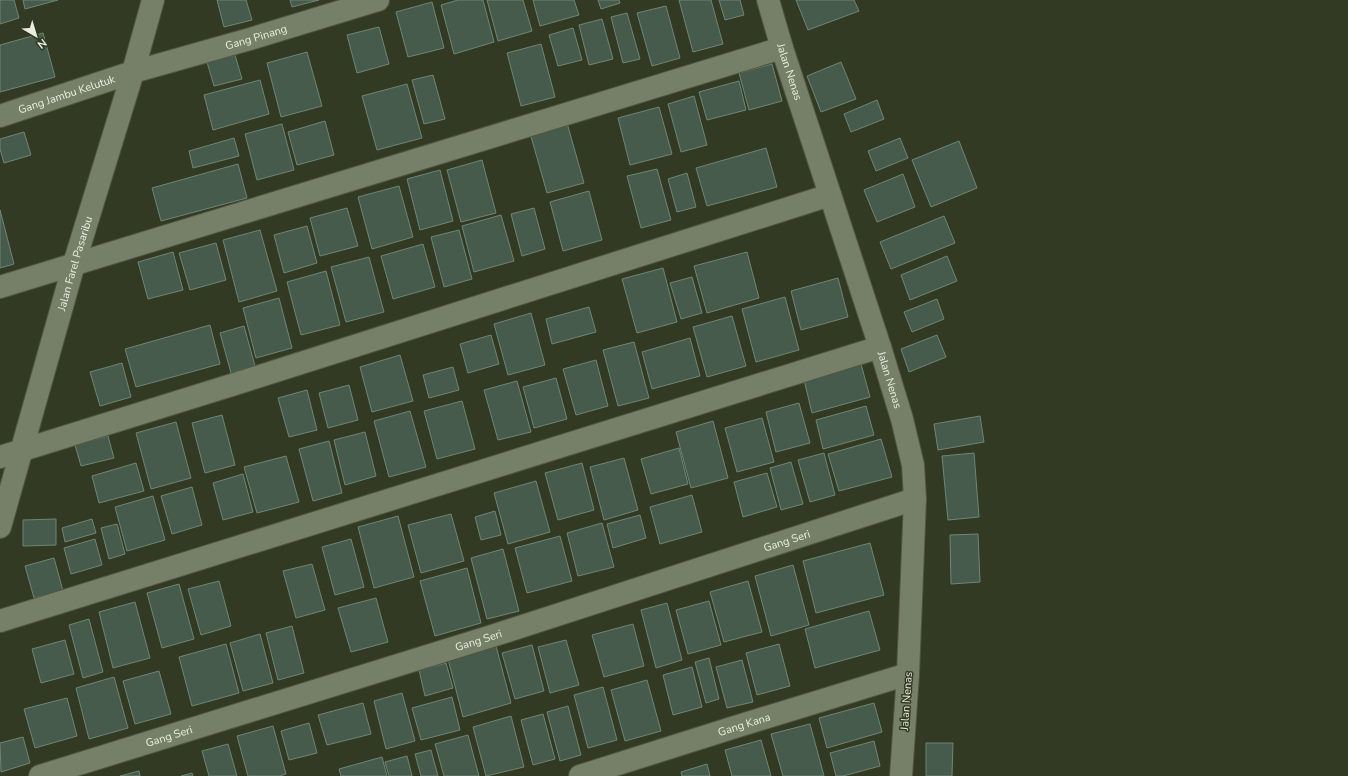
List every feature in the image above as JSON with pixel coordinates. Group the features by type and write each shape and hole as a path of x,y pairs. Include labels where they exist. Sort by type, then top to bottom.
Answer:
{"street":[{"name":"Jalan Farel Pasaribu","path":"0,527 74,264 134,72 154,0"},
{"name":"Gang Pinang","path":"134,72 378,0"},
{"name":"Jalan Nenas","path":"768,0 782,48 880,347 902,419 914,465 915,499 908,674 900,776"},
{"path":"0,287 782,48"},
{"name":"Gang Jambu Kelutuk","path":"0,116 134,72"},
{"path":"0,457 830,195"},
{"path":"0,621 880,347"},
{"name":"Gang Seri","path":"40,776 492,636 915,499"},
{"name":"Gang Kana","path":"580,776 908,674"}],"building":[{"path":"0,0 14,0 19,18 0,24"},
{"path":"23,0 58,0 25,9"},
{"path":"217,0 246,0 252,20 224,27"},
{"path":"290,0 319,0 292,7"},
{"path":"458,0 483,0 494,42 454,54 441,5"},
{"path":"487,0 523,0 532,31 498,41"},
{"path":"533,0 574,0 579,15 540,26"},
{"path":"598,0 619,0 620,3 601,9"},
{"path":"679,0 711,0 723,44 693,52"},
{"path":"719,0 740,0 744,15 725,20"},
{"path":"796,0 854,0 859,11 808,30"},
{"path":"432,2 444,48 408,57 396,12"},
{"path":"666,6 680,58 652,66 637,13"},
{"path":"627,13 640,59 623,63 611,17"},
{"path":"602,19 613,59 589,65 579,25"},
{"path":"379,27 389,64 357,73 347,35"},
{"path":"573,28 582,60 558,66 549,35"},
{"path":"43,33 55,77 0,92 0,45"},
{"path":"541,44 555,97 521,106 507,53"},
{"path":"307,52 322,106 281,117 267,63"},
{"path":"235,55 242,79 214,86 207,62"},
{"path":"841,62 856,99 821,112 807,76"},
{"path":"772,64 782,101 749,110 739,73"},
{"path":"433,75 445,119 424,124 412,80"},
{"path":"260,80 269,114 213,130 204,95"},
{"path":"739,81 746,110 707,120 699,92"},
{"path":"407,84 422,138 377,150 362,96"},
{"path":"694,96 707,145 681,152 668,104"},
{"path":"877,100 884,119 851,132 844,114"},
{"path":"659,107 672,154 630,165 618,118"},
{"path":"325,121 334,155 297,165 288,132"},
{"path":"567,123 584,183 547,193 530,133"},
{"path":"282,124 294,170 257,180 245,134"},
{"path":"24,132 31,155 4,163 0,149 0,139"},
{"path":"234,138 239,156 193,168 189,151"},
{"path":"900,138 908,158 876,171 868,151"},
{"path":"959,141 977,188 931,207 912,160"},
{"path":"766,148 777,187 707,206 696,168"},
{"path":"482,160 496,213 461,222 447,170"},
{"path":"238,164 247,198 161,221 152,188"},
{"path":"657,169 671,220 641,228 627,176"},
{"path":"440,170 453,221 420,230 407,179"},
{"path":"687,173 696,207 677,212 668,179"},
{"path":"903,174 915,207 877,222 864,190"},
{"path":"399,186 413,237 372,249 358,197"},
{"path":"589,191 602,240 563,251 550,202"},
{"path":"347,208 358,246 320,256 310,218"},
{"path":"534,208 545,249 522,256 511,214"},
{"path":"0,210 14,264 0,268"},
{"path":"501,215 514,261 474,272 462,226"},
{"path":"944,216 955,243 891,269 880,242"},
{"path":"307,226 317,263 284,273 274,235"},
{"path":"260,230 277,291 239,302 223,240"},
{"path":"459,230 472,279 444,287 431,237"},
{"path":"216,243 226,280 190,290 179,253"},
{"path":"423,244 435,287 393,299 381,256"},
{"path":"173,252 183,290 148,299 138,262"},
{"path":"747,252 759,298 707,313 694,266"},
{"path":"947,256 957,281 910,300 901,275"},
{"path":"369,257 384,312 346,322 331,267"},
{"path":"663,268 677,322 637,333 622,279"},
{"path":"326,271 340,325 301,335 287,282"},
{"path":"692,277 702,313 681,319 670,283"},
{"path":"838,278 848,317 801,330 791,291"},
{"path":"785,297 799,350 756,362 742,309"},
{"path":"279,298 292,348 256,358 243,308"},
{"path":"937,299 944,319 912,332 904,312"},
{"path":"589,307 596,332 552,344 546,319"},
{"path":"531,313 545,365 508,375 494,324"},
{"path":"732,316 746,366 707,377 693,327"},
{"path":"210,325 220,364 136,387 125,349"},
{"path":"244,326 255,366 231,373 220,333"},
{"path":"491,335 499,364 468,373 460,344"},
{"path":"937,335 946,357 909,372 901,349"},
{"path":"690,338 700,376 652,389 642,352"},
{"path":"634,342 649,398 618,406 603,350"},
{"path":"400,355 413,401 372,412 360,367"},
{"path":"596,360 608,406 576,415 563,369"},
{"path":"122,363 131,397 100,406 90,372"},
{"path":"861,364 870,397 812,413 804,380"},
{"path":"453,367 459,390 429,398 423,375"},
{"path":"556,378 567,419 534,428 523,387"},
{"path":"517,381 531,432 498,440 484,390"},
{"path":"349,385 358,420 328,428 319,393"},
{"path":"307,390 317,430 289,437 278,398"},
{"path":"462,401 475,449 437,459 424,411"},
{"path":"799,403 810,443 776,452 766,412"},
{"path":"866,406 874,435 823,449 816,420"},
{"path":"410,411 426,467 389,477 374,421"},
{"path":"222,415 235,465 205,473 192,423"},
{"path":"980,416 984,442 938,450 934,424"},
{"path":"762,418 774,462 737,472 725,428"},
{"path":"713,421 728,478 691,488 676,432"},
{"path":"176,422 191,478 151,489 136,433"},
{"path":"365,432 376,476 345,485 334,440"},
{"path":"108,436 114,458 81,466 75,445"},
{"path":"881,439 892,477 839,491 828,454"},
{"path":"329,441 342,493 313,501 299,449"},
{"path":"679,448 688,484 651,494 641,459"},
{"path":"824,453 835,495 810,502 798,460"},
{"path":"974,453 979,517 948,520 942,456"},
{"path":"286,456 299,502 257,513 244,467"},
{"path":"624,458 638,510 604,520 590,467"},
{"path":"791,462 803,504 781,510 770,468"},
{"path":"136,463 144,491 99,503 92,476"},
{"path":"582,463 594,510 558,520 545,473"},
{"path":"767,473 777,507 743,517 734,482"},
{"path":"243,474 253,512 223,520 213,483"},
{"path":"536,481 550,532 508,544 494,493"},
{"path":"192,487 202,525 172,534 161,496"},
{"path":"692,495 702,532 660,544 650,507"},
{"path":"153,496 165,540 127,551 115,507"},
{"path":"495,511 501,535 481,540 475,517"},
{"path":"451,514 464,561 421,573 408,525"},
{"path":"640,515 646,538 613,548 607,524"},
{"path":"398,516 414,577 374,588 358,527"},
{"path":"56,519 56,545 23,546 23,520"},
{"path":"92,519 96,533 65,542 62,528"},
{"path":"602,523 614,567 578,576 567,533"},
{"path":"117,524 125,554 109,559 101,528"},
{"path":"978,534 980,582 951,584 950,535"},
{"path":"560,536 572,581 527,593 515,548"},
{"path":"95,539 102,565 71,574 64,548"},
{"path":"351,539 364,587 335,595 322,547"},
{"path":"870,543 884,595 816,613 803,561"},
{"path":"503,549 519,611 487,619 471,558"},
{"path":"54,558 63,591 34,598 25,566"},
{"path":"312,564 325,610 296,618 283,571"},
{"path":"793,565 809,625 771,636 755,576"},
{"path":"467,568 481,623 435,636 420,581"},
{"path":"219,581 231,626 201,635 188,589"},
{"path":"748,581 762,632 724,642 710,592"},
{"path":"179,584 194,639 162,648 147,593"},
{"path":"376,598 388,642 351,652 338,608"},
{"path":"709,601 721,645 688,654 676,610"},
{"path":"135,602 150,658 113,668 99,612"},
{"path":"667,603 682,660 656,668 641,610"},
{"path":"869,611 880,650 815,668 805,629"},
{"path":"89,619 103,672 83,678 69,625"},
{"path":"633,624 644,666 604,677 592,635"},
{"path":"292,626 304,673 278,680 266,633"},
{"path":"260,634 273,683 243,691 230,643"},
{"path":"65,640 74,674 41,683 32,649"},
{"path":"566,640 579,685 550,693 538,647"},
{"path":"495,642 511,703 463,717 447,655"},
{"path":"226,644 239,693 192,706 179,657"},
{"path":"779,644 790,686 757,695 746,653"},
{"path":"532,645 544,691 515,699 502,653"},
{"path":"709,658 719,699 706,703 695,662"},
{"path":"742,660 753,702 727,708 716,667"},
{"path":"446,663 453,688 425,696 419,670"},
{"path":"692,667 702,707 673,715 663,675"},
{"path":"159,671 171,714 135,724 123,681"},
{"path":"114,677 128,728 89,739 76,688"},
{"path":"647,680 661,731 625,741 611,690"},
{"path":"603,687 617,740 588,748 574,695"},
{"path":"402,693 415,741 386,749 374,701"},
{"path":"452,697 460,730 421,740 412,708"},
{"path":"67,698 77,736 35,748 24,709"},
{"path":"363,703 371,734 327,745 318,715"},
{"path":"874,703 882,732 827,748 819,718"},
{"path":"568,706 581,755 560,761 547,712"},
{"path":"543,714 555,759 533,765 521,720"},
{"path":"511,716 524,767 486,776 473,727"},
{"path":"309,723 317,753 289,760 281,731"},
{"path":"810,724 824,776 783,776 771,734"},
{"path":"273,726 286,774 280,776 248,776 237,736"},
{"path":"468,735 479,776 444,776 435,744"},
{"path":"23,737 30,763 1,772 0,743"},
{"path":"761,740 771,776 732,776 725,750"},
{"path":"874,741 880,766 843,776 836,776 830,753"},
{"path":"926,743 953,743 952,776 926,776"},
{"path":"228,744 237,776 209,776 202,751"},
{"path":"431,750 438,776 421,776 415,754"},
{"path":"407,756 412,776 389,776 385,762"},
{"path":"382,757 387,776 341,776 339,769"},
{"path":"707,764 710,776 682,776 681,772"},
{"path":"139,771 140,776 120,776"},
{"path":"192,773 193,776 181,776"}]}
